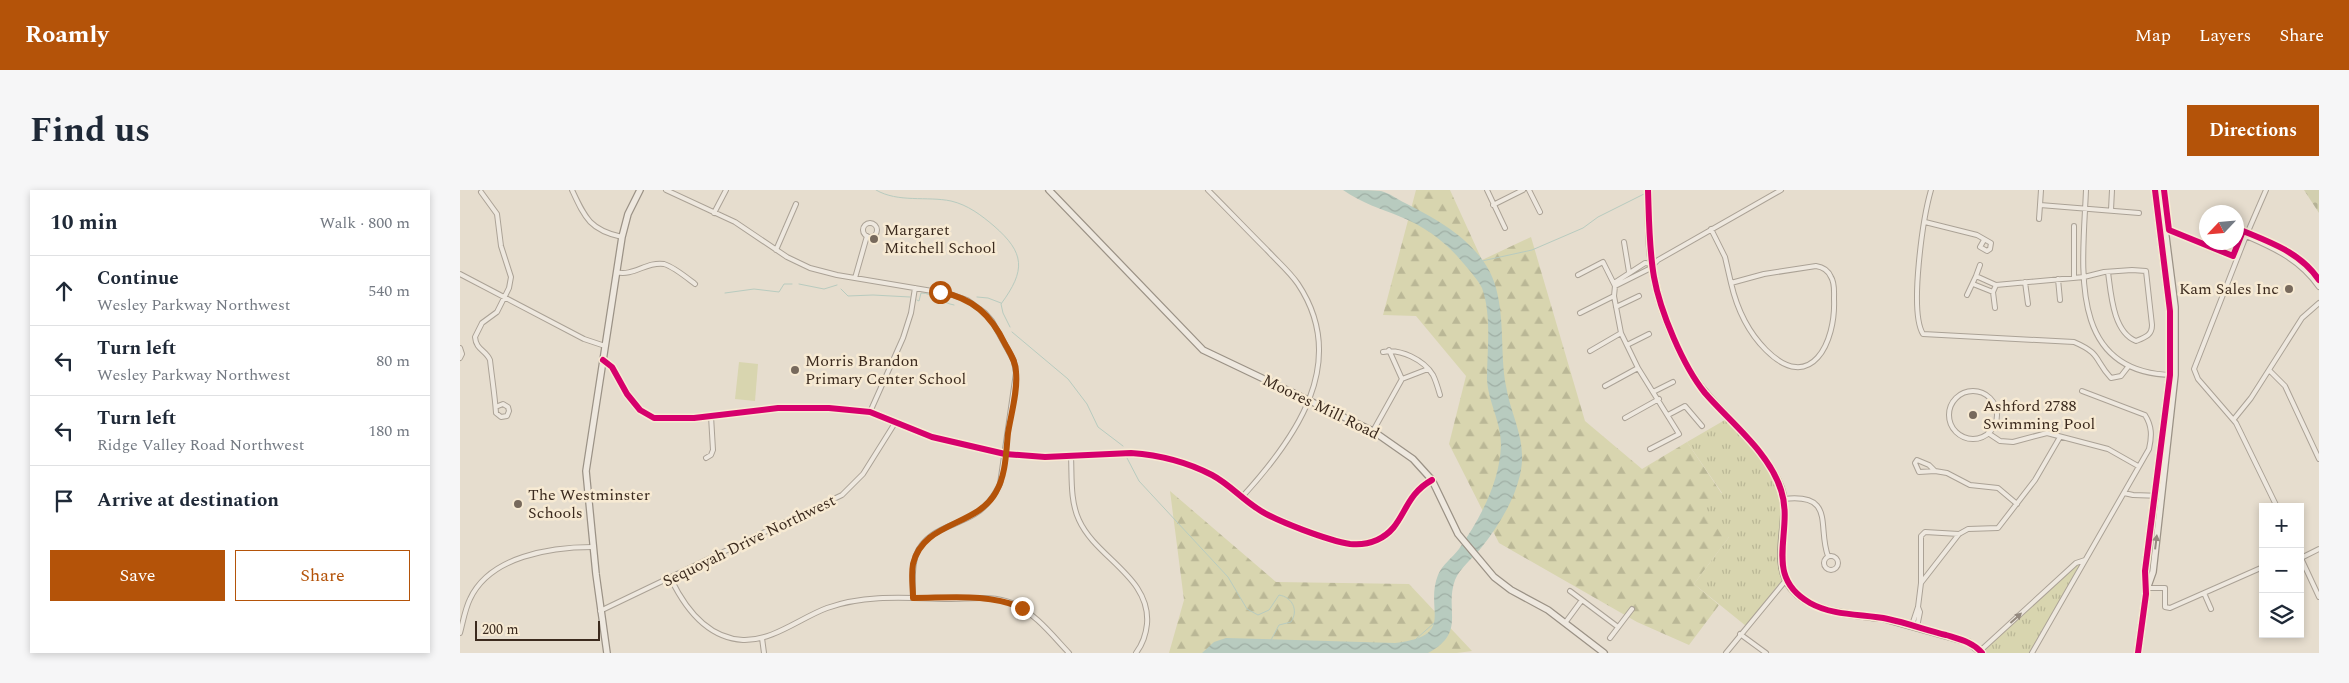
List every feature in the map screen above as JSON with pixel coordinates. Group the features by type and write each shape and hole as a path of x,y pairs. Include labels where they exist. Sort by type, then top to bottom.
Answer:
{"street":[{"path":"572,190 583,213 594,227 622,237"},
{"path":"607,653 600,611 586,471 622,237 628,214 640,190"},
{"path":"666,190 736,222 776,250 810,268 855,278 950,294 967,300 985,313 998,330 1014,361 1016,373 1000,484 989,503 975,514 934,534 920,547 913,566 913,598"},
{"path":"714,213 726,190"},
{"name":"Moores Mill Road","path":"1049,190 1197,345 1210,353 1374,431 1413,459 1432,480 1458,534 1478,560 1502,584 1548,610 1604,653"},
{"path":"1208,190 1293,278 1311,307 1318,329 1320,354 1317,377 1309,400 1284,448 1242,497"},
{"path":"1486,190 1505,228"},
{"path":"1493,204 1524,190"},
{"path":"1529,190 1540,212"},
{"path":"1648,190 1652,264 1662,304 1689,371 1706,394 1763,458 1777,480 1784,499 1785,517 1782,561 1786,580 1798,594 1818,607 1882,618 1914,626 1968,642 1981,652 2076,563 2085,560"},
{"path":"1615,284 1649,268 1652,264 1781,190"},
{"path":"1932,190 1925,222 1918,280 1918,318 1923,334 2074,342 2089,349 2099,358 2111,378 2121,376 2128,367"},
{"path":"2040,219 2041,190"},
{"path":"2086,190 2084,277 2088,305 2098,337 2110,354 2128,367 2148,374 2173,375"},
{"path":"2111,210 2112,190"},
{"path":"2147,588 2145,571 2173,375 2170,312 2155,190"},
{"path":"2138,653 2147,588 2153,572 2173,375 2175,307 2160,190"},
{"path":"2266,190 2194,369 2198,379 2234,419 2274,503"},
{"path":"481,192 496,214 501,246 511,271 511,285 497,312 478,329 475,337 476,344 490,360 494,400 498,406"},
{"path":"776,250 796,204"},
{"path":"2040,205 2139,213"},
{"path":"1925,222 1977,235 1984,240"},
{"path":"2074,226 2074,277"},
{"path":"1712,229 1725,257 1731,283 1736,303 1745,323 1757,341 1782,365 1794,368 1805,367 1815,360 1828,339 1834,317 1833,282 1827,271 1820,267 1812,266 1764,274 1731,283"},
{"path":"855,278 867,236"},
{"path":"2246,236 2277,249 2296,261 2319,287"},
{"path":"1624,242 1629,272"},
{"path":"1578,275 1603,262 1615,284 1614,296 1621,333 1638,368 1679,434 1650,449"},
{"path":"1615,284 1629,272 1644,263 1652,264"},
{"path":"616,272 625,274 647,266 665,264 695,284"},
{"path":"1967,295 1980,265"},
{"path":"1976,276 1996,285 2084,277 2108,272 2146,271 2152,325 2152,331 2148,336 2136,341 2121,327 2112,298 2108,272"},
{"path":"460,274 584,339 605,346"},
{"path":"2058,279 2060,300"},
{"path":"2025,282 2028,304"},
{"path":"1973,284 1993,292"},
{"path":"1995,308 1993,292 1996,285"},
{"path":"870,412 903,338 911,313 915,288"},
{"path":"1580,313 1614,296"},
{"path":"1616,307 1639,296"},
{"path":"2234,419 2251,398 2302,318 2319,303"},
{"path":"1590,351 1621,333"},
{"path":"1627,345 1648,334"},
{"path":"460,348 462,354 460,358"},
{"path":"1389,350 1402,379"},
{"path":"1383,352 1389,350 1415,359 1428,368 1440,394"},
{"path":"603,360 612,366 633,402 646,415 662,419 800,407 870,412 932,437 1005,454 1034,457 1131,453 1165,458 1210,474 1259,510 1279,520 1342,542 1361,544 1377,540 1391,531 1399,522 1406,505 1415,492 1432,480"},
{"path":"1374,431 1402,379 1428,368"},
{"path":"1605,386 1638,368"},
{"path":"2269,370 2284,386 2319,458"},
{"path":"1653,392 1673,382"},
{"path":"1976,391 1985,394 1992,400 1996,409 1996,418 1988,433 1979,438 1970,438 1961,435 1954,429 1950,420 1950,411 1953,402 1959,395 1976,391"},
{"path":"2032,653 2149,449 2151,440 2149,422 2145,415 2082,392"},
{"path":"1625,418 1659,399"},
{"path":"1668,415 1685,406 1702,426"},
{"path":"706,458 711,455 713,450 711,416"},
{"name":"Sequoyah Drive Northwest","path":"600,611 842,495 864,474 895,423"},
{"path":"1988,433 2000,440 2013,442 2047,432 2108,449 2138,466"},
{"path":"1922,583 1959,534 1968,529 1998,528 2017,504 2060,437"},
{"path":"1071,456 1074,503 1079,521 1088,534 1136,585 1145,603 1146,630 1136,653"},
{"path":"1935,471 1929,465 1917,460 1915,463 1919,472 1935,471 1947,473 1970,485 1998,488 2017,504"},
{"path":"2124,492 2132,495 2162,496"},
{"path":"1784,499 1804,499 1819,510 1825,522 1824,543 1828,556"},
{"path":"1914,626 1922,583 1921,536 1924,532 1959,534"},
{"path":"460,633 470,599 489,574 508,563 535,555 572,547 593,547"},
{"path":"2304,556 2319,549"},
{"path":"2304,564 2319,597"},
{"path":"2147,588 2165,588 2164,604 2168,608 2259,569"},
{"path":"670,579 688,609 713,630 737,639 762,638 819,611 841,604 872,599 990,599 1011,603 1033,616 1069,653"},
{"path":"1726,653 1786,580"},
{"path":"1570,591 1618,627"},
{"path":"2204,593 2211,609"},
{"path":"1564,623 1582,600"},
{"path":"1610,638 1632,609"},
{"path":"1740,634 1766,653"},
{"path":"762,638 764,653"}],"green space":[{"path":"1416,190 1450,190 1482,260 1531,237 1585,421 1642,469 1687,442 1722,494 1729,537 1694,584 1719,605 1689,645 1637,622 1499,543 1449,444 1466,376 1416,316 1383,315"},
{"path":"2304,190 2319,190 2319,213"},
{"path":"739,362 758,364 755,401 735,399"},
{"path":"1730,417 1769,465 1787,497 1784,571 1789,580 1777,586 1746,626 1694,584 1729,537 1696,508 1722,493 1687,442"},
{"path":"1170,491 1276,582 1409,584 1472,651 1457,653 1169,653 1184,600"},
{"path":"2082,560 2031,653 1982,653 1980,651"}],"water":[{"path":"1343,190 1381,191 1433,218 1460,236 1472,247 1490,273 1496,288 1501,313 1506,386 1522,451 1522,463 1517,485 1505,513 1481,548 1457,576 1452,591 1451,629 1440,645 1428,653 1202,653 1214,642 1226,638 1395,643 1414,640 1426,634 1432,628 1434,620 1434,599 1438,575 1459,549 1481,513 1488,500 1497,473 1501,445 1499,428 1487,379 1488,321 1482,288 1457,256 1436,236 1410,221 1365,202"}],"waterway":[{"path":"876,190 903,198 942,200 957,203 979,214 1004,236 1012,245 1019,262 1015,281 1001,304 1010,327"},
{"path":"1482,261 1532,250 1583,228 1598,217 1646,193"},
{"path":"725,293 754,289 779,292 784,284 792,284"},
{"path":"799,284 824,289 837,285"},
{"path":"841,289 848,296 910,297"},
{"path":"917,300 919,301 921,293 925,293 954,305"},
{"path":"977,297 988,298 1001,303"},
{"path":"1012,332 1068,379 1087,404 1098,427 1123,446"},
{"path":"1127,458 1139,481 1228,577 1247,609 1258,615 1269,610 1279,595 1291,601 1294,609 1291,622 1279,625 1271,640"},
{"path":"1415,640 1434,623"}],"cycle path":[{"path":"1648,190 1652,266 1661,306 1681,353 1697,382 1759,451 1775,476 1781,490 1784,506 1783,566 1787,579 1795,592 1810,603 1828,610 1902,622 1966,641 1982,653"},
{"path":"2138,653 2146,594 2145,571 2170,375 2170,311 2155,190"},
{"path":"2164,190 2169,230 2233,256 2243,231 2295,256 2319,280"},
{"path":"603,360 612,367 627,394 640,410 654,418 694,418 778,408 829,408 870,412 932,437 1005,454 1045,457 1131,453 1152,455 1183,463 1212,475 1252,505 1289,525 1350,544 1370,542 1386,534 1399,520 1414,495 1432,480"}],"place":[{"name":"Margaret Mitchell School","path":"874,239"},
{"name":"Kam Sales Inc","path":"2289,289"},
{"name":"Morris Brandon Primary Center School","path":"795,370"},
{"name":"Ashford 2788 Swimming Pool","path":"1973,415"},
{"name":"The Westminster Schools","path":"518,504"}],"route":[{"path":"940,292 967,300 985,313 992,321 1014,361 1016,380 1002,477 996,493 989,503 975,514 934,534 920,547 912,572 913,598 1001,600 1022,608"}]}
